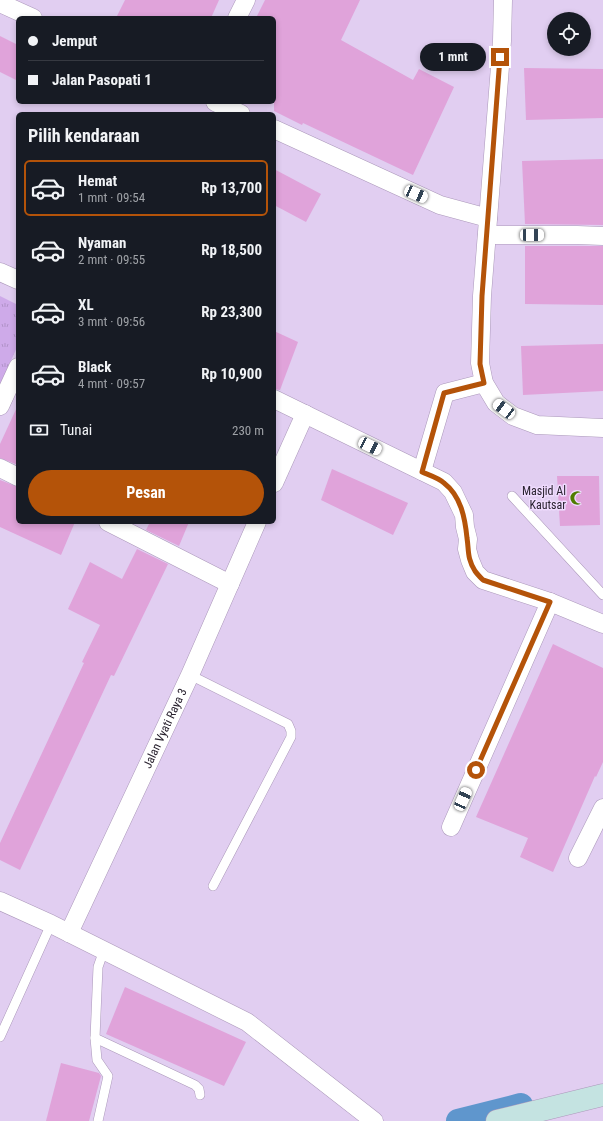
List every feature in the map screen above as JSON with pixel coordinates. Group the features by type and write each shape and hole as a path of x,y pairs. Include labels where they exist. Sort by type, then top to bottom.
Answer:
{"main road":[{"path":"508,1120 603,1095"}],"street":[{"path":"238,16 246,0"},
{"path":"503,0 502,41 482,296 480,364 484,383 496,402 513,416 537,425 603,428"},
{"path":"0,3 29,16"},
{"path":"219,104 237,112"},
{"path":"276,130 487,226 577,235 603,236"},
{"path":"0,272 16,279"},
{"path":"0,406 16,371"},
{"path":"422,472 444,393 484,383"},
{"path":"276,400 444,482 453,492 464,515 468,539 467,550 475,572 483,580 550,602 603,624"},
{"path":"276,479 305,414"},
{"path":"0,468 16,476"},
{"path":"112,524 230,584"},
{"name":"Jalan Vyati Raya 3","path":"69,933 190,675 256,524"},
{"path":"451,827 550,602"},
{"path":"578,858 603,808"},
{"path":"0,900 104,950 247,1022 374,1121"}],"lane":[{"path":"512,496 603,595"},
{"path":"190,675 288,724 291,731 291,737 213,886"},
{"path":"0,1037 51,924"},
{"path":"98,1121 108,1076 97,1060 95,1038 98,967 104,950"},
{"path":"95,1038 195,1085 199,1089 200,1095"}],"green space":[{"path":"0,296 16,304 16,349 0,385"}],"building":[{"path":"125,0 219,0 212,16 117,16"},
{"path":"265,0 360,0 341,40 413,80 419,69 454,87 413,175 303,123 302,125 274,111 274,104 276,104 276,16 257,16"},
{"path":"0,36 16,44 16,80 0,72"},
{"path":"524,68 603,69 603,118 526,120"},
{"path":"603,159 603,225 525,224 522,161"},
{"path":"276,170 321,194 306,222 276,206"},
{"path":"525,246 603,246 603,305 525,304"},
{"path":"276,332 298,342 280,390 276,389"},
{"path":"603,344 603,391 523,395 521,346"},
{"path":"16,409 16,464 0,458 0,444"},
{"path":"332,469 408,503 393,535 321,500"},
{"path":"557,476 599,476 600,525 560,526"},
{"path":"0,480 16,486 16,524 74,524 61,555 0,527"},
{"path":"149,524 188,524 179,546 146,530"},
{"path":"137,549 168,564 114,676 111,675 20,870 0,860 0,843 84,663 82,662 100,625 68,609 90,562 122,579"},
{"path":"553,644 603,668 603,762 596,777 595,776 553,872 520,857 528,838 476,817"},
{"path":"125,987 246,1042 224,1086 106,1034"},
{"path":"61,1063 99,1073 101,1076 89,1121 46,1121"}],"waterway":[{"path":"458,1121 521,1105"}],"place":[{"name":"Masjid Al Kautsar","path":"577,498"}],"route":[{"path":"476,770 550,602 483,580 475,572 467,550 468,539 464,515 453,492 444,482 422,472 444,393 484,383 480,364 482,296 500,57"}]}
